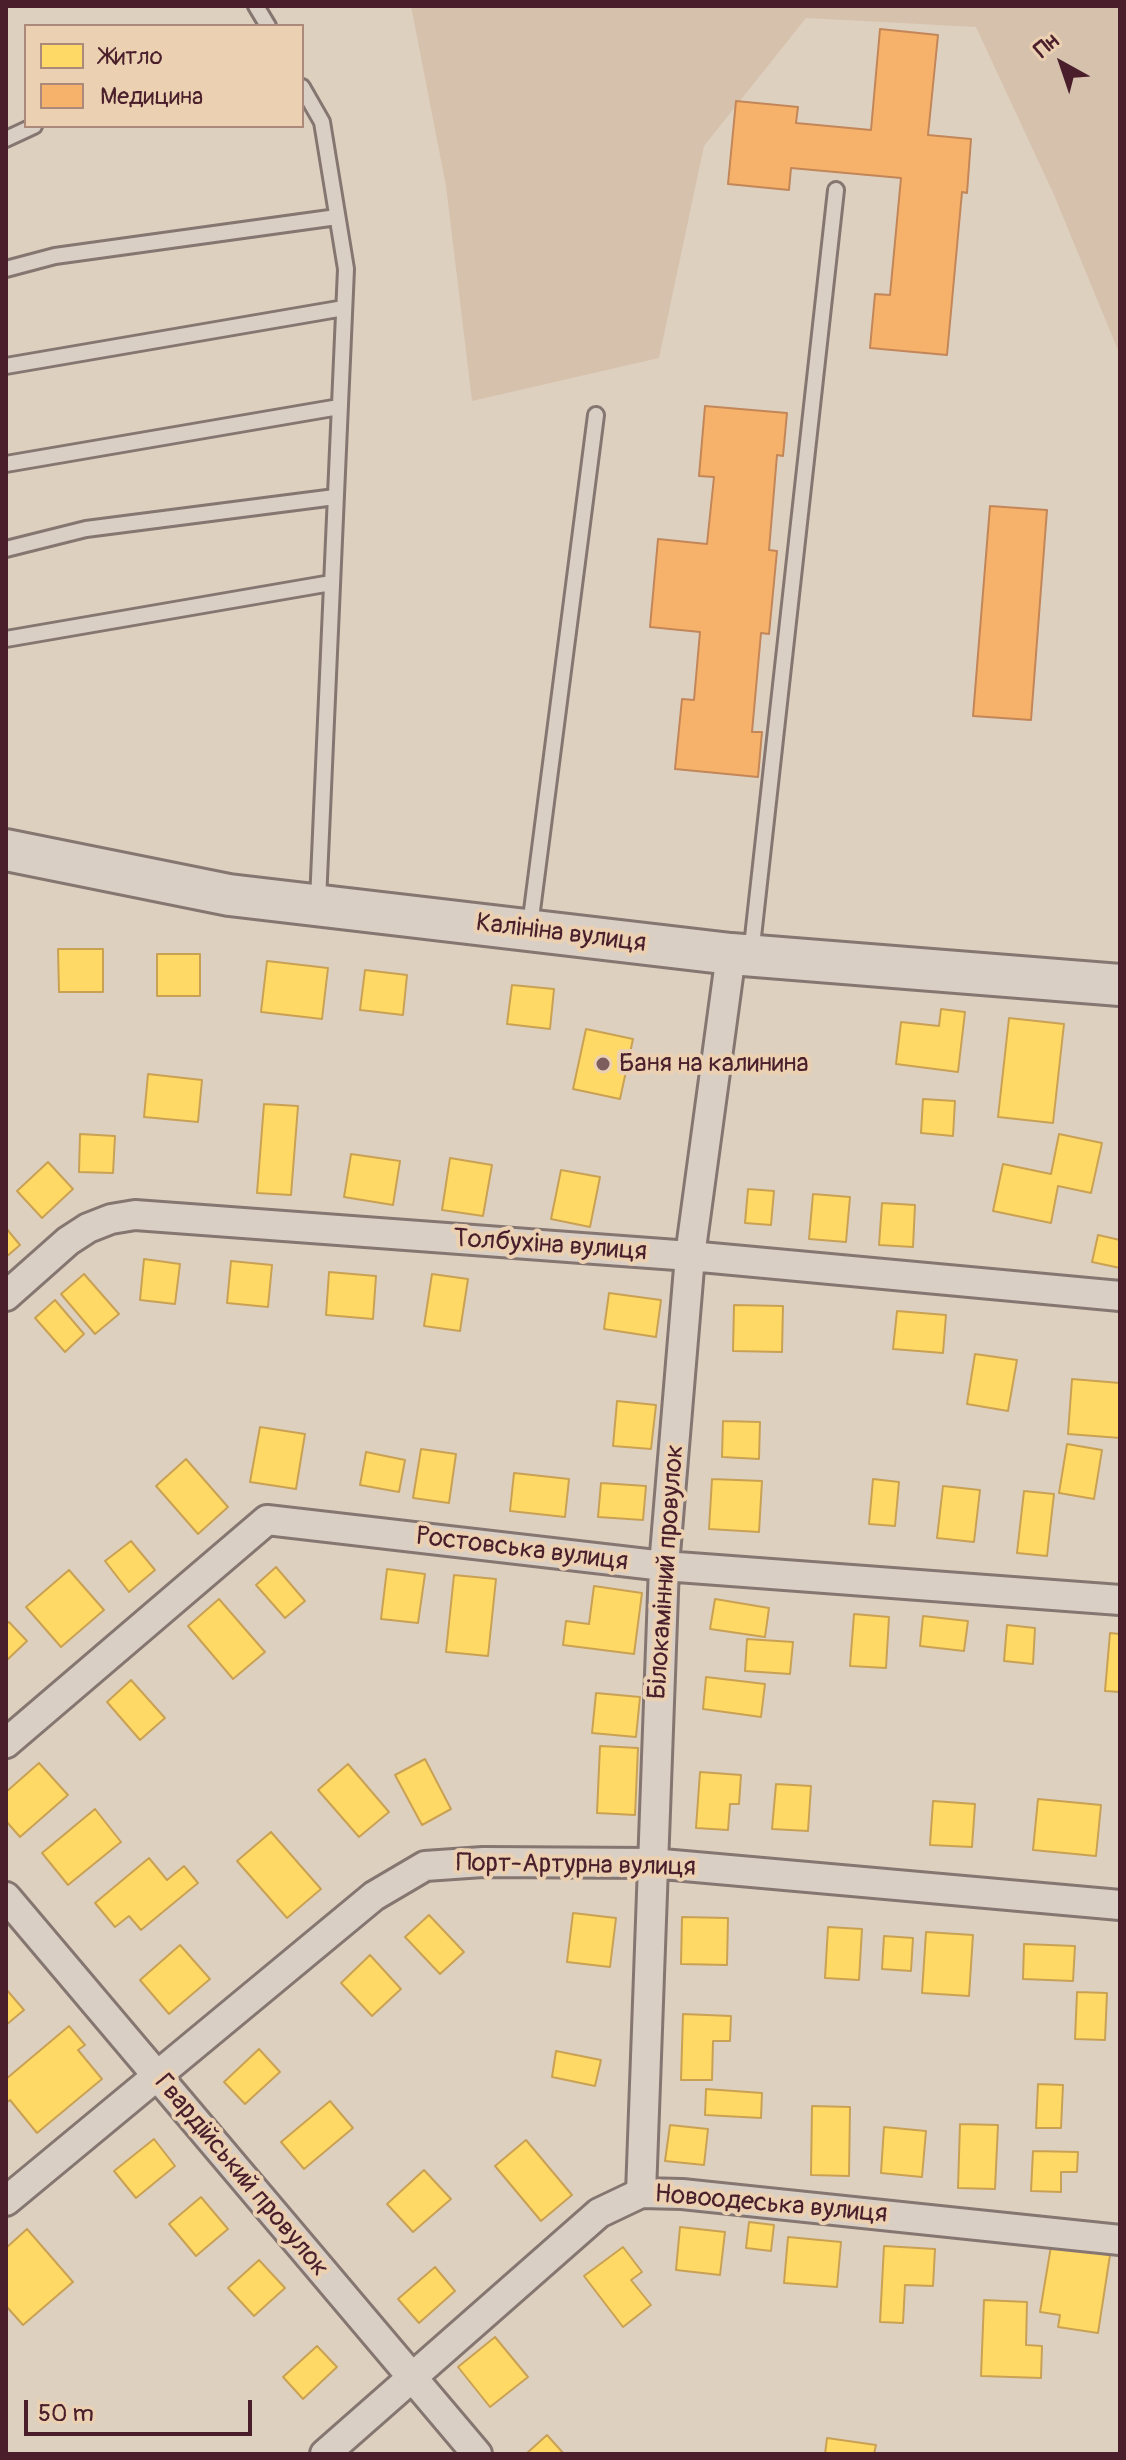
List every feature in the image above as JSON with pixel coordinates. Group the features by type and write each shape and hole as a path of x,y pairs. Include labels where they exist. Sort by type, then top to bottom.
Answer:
{"street":[{"name":"Калініна вулиця","path":"6,850 229,895 317,906 741,955 1120,985"},
{"name":"Білокамінний провулок","path":"641,2193 664,1566 690,1256 741,955"},
{"name":"Толбухіна вулиця","path":"6,1296 68,1241 88,1228 111,1219 135,1215 690,1256 1120,1296"},
{"name":"Ростовська вулиця","path":"6,1743 267,1520 664,1566 1120,1600"},
{"name":"Порт-Артурна вулиця","path":"6,2201 374,1896 425,1866 483,1862 651,1863 1120,1905"},
{"name":"Гвардійський провулок","path":"6,1897 477,2454"},
{"name":"Новоодеська вулиця","path":"325,2454 599,2213 641,2193 682,2194 1120,2240"}],"lane":[{"path":"256,6 263,24"},
{"path":"304,90 322,122 346,269 317,906"},
{"path":"6,139 30,128"},
{"path":"741,955 836,190"},
{"path":"6,269 55,256 337,217"},
{"path":"6,366 344,308"},
{"path":"6,464 339,407"},
{"path":"529,930 596,415"},
{"path":"6,549 86,529 335,497"},
{"path":"6,639 331,583"}],"shaded area":[{"path":"411,6 1120,6 1120,355 1054,195 976,27 806,18 704,146 659,358 472,401 446,186"}],"building: Житло":[{"path":"58,949 103,949 103,992 59,992"},
{"path":"157,954 200,954 200,996 157,996"},
{"path":"267,961 328,968 322,1019 261,1012"},
{"path":"365,970 407,975 403,1015 360,1010"},
{"path":"512,985 554,989 550,1029 507,1024"},
{"path":"941,1009 965,1012 958,1072 896,1064 901,1022 939,1026"},
{"path":"1009,1018 1064,1024 1053,1123 998,1117"},
{"name":"Баня на калинина","path":"586,1029 633,1039 620,1099 573,1089"},
{"path":"148,1074 202,1080 198,1122 144,1117"},
{"path":"923,1099 955,1101 953,1136 921,1133"},
{"path":"264,1104 298,1106 291,1195 257,1193"},
{"path":"80,1134 115,1136 113,1173 79,1172"},
{"path":"1059,1134 1102,1143 1091,1193 1058,1186 1051,1223 993,1211 1003,1164 1051,1174"},
{"path":"351,1154 400,1161 393,1205 344,1197"},
{"path":"450,1158 492,1165 483,1216 442,1210"},
{"path":"48,1162 73,1189 42,1218 17,1191"},
{"path":"561,1170 600,1177 590,1227 551,1219"},
{"path":"748,1189 774,1191 771,1225 745,1223"},
{"path":"813,1194 850,1197 846,1242 809,1239"},
{"path":"882,1203 915,1205 913,1247 879,1245"},
{"path":"6,1228 20,1245 6,1257"},
{"path":"1098,1235 1120,1240 1120,1268 1092,1262"},
{"path":"144,1259 180,1264 175,1304 140,1300"},
{"path":"231,1261 272,1265 268,1307 227,1303"},
{"path":"329,1272 376,1276 373,1319 326,1315"},
{"path":"84,1274 119,1314 95,1334 61,1294"},
{"path":"432,1274 468,1279 460,1331 424,1326"},
{"path":"609,1293 661,1300 656,1337 604,1329"},
{"path":"55,1300 84,1334 65,1352 35,1318"},
{"path":"734,1305 783,1306 782,1352 733,1351"},
{"path":"897,1311 946,1315 943,1353 893,1349"},
{"path":"975,1354 1017,1360 1008,1411 967,1404"},
{"path":"1072,1379 1120,1383 1120,1438 1068,1434"},
{"path":"617,1401 656,1405 651,1449 613,1446"},
{"path":"723,1421 760,1422 759,1459 722,1457"},
{"path":"260,1427 305,1434 296,1489 250,1482"},
{"path":"1067,1444 1102,1450 1094,1499 1059,1493"},
{"path":"421,1449 456,1454 449,1503 413,1498"},
{"path":"366,1452 405,1460 399,1492 360,1485"},
{"path":"186,1459 228,1507 198,1534 156,1486"},
{"path":"514,1473 569,1479 565,1517 510,1511"},
{"path":"712,1479 762,1481 759,1532 709,1529"},
{"path":"873,1479 899,1482 895,1526 869,1524"},
{"path":"601,1483 646,1486 643,1520 598,1517"},
{"path":"943,1486 980,1490 974,1542 937,1538"},
{"path":"1024,1491 1054,1494 1047,1556 1017,1553"},
{"path":"131,1541 155,1570 129,1592 105,1561"},
{"path":"276,1567 305,1601 285,1618 256,1585"},
{"path":"387,1569 425,1574 418,1623 381,1619"},
{"path":"69,1570 104,1610 61,1647 26,1607"},
{"path":"454,1575 496,1579 488,1656 446,1652"},
{"path":"594,1586 642,1593 634,1654 563,1645 566,1621 589,1624"},
{"path":"219,1599 265,1652 233,1679 188,1626"},
{"path":"715,1599 769,1608 765,1637 710,1629"},
{"path":"854,1614 889,1617 886,1668 850,1666"},
{"path":"923,1616 968,1621 964,1651 920,1646"},
{"path":"9,1622 27,1641 6,1661 6,1624"},
{"path":"1007,1625 1035,1628 1033,1664 1004,1661"},
{"path":"1110,1633 1120,1634 1120,1692 1105,1691"},
{"path":"747,1639 793,1642 790,1674 745,1671"},
{"path":"706,1677 765,1684 761,1717 703,1709"},
{"path":"131,1680 165,1718 140,1740 107,1702"},
{"path":"596,1693 640,1697 636,1737 592,1733"},
{"path":"600,1746 638,1748 635,1815 597,1813"},
{"path":"425,1759 451,1809 422,1825 395,1775"},
{"path":"39,1763 68,1795 20,1837 6,1821 6,1792"},
{"path":"348,1764 389,1812 359,1837 318,1790"},
{"path":"700,1772 741,1775 739,1804 730,1804 728,1830 696,1828"},
{"path":"776,1784 811,1786 808,1831 772,1829"},
{"path":"1038,1799 1101,1805 1096,1856 1033,1850"},
{"path":"933,1801 975,1804 972,1847 930,1845"},
{"path":"95,1809 121,1842 68,1885 42,1853"},
{"path":"271,1832 321,1889 287,1918 237,1861"},
{"path":"149,1858 167,1880 184,1866 198,1883 141,1930 129,1916 115,1927 95,1903"},
{"path":"573,1913 616,1918 610,1967 567,1962"},
{"path":"429,1915 464,1952 440,1974 405,1937"},
{"path":"682,1917 728,1918 727,1965 681,1964"},
{"path":"828,1927 862,1929 859,1980 825,1978"},
{"path":"926,1932 973,1935 969,1996 922,1993"},
{"path":"884,1936 913,1938 911,1971 882,1969"},
{"path":"1024,1944 1075,1946 1073,1981 1023,1979"},
{"path":"180,1945 210,1979 169,2014 140,1980"},
{"path":"370,1955 401,1989 372,2016 341,1983"},
{"path":"6,1989 24,2010 6,2025"},
{"path":"1077,1992 1107,1993 1105,2040 1075,2039"},
{"path":"683,2014 731,2016 730,2041 713,2041 712,2080 681,2080"},
{"path":"69,2026 85,2045 78,2050 102,2079 37,2133 10,2100 6,2103 6,2079"},
{"path":"259,2049 280,2072 245,2104 224,2082"},
{"path":"556,2051 601,2060 595,2086 552,2077"},
{"path":"1038,2084 1063,2085 1061,2128 1036,2128"},
{"path":"706,2089 762,2093 761,2118 705,2115"},
{"path":"330,2101 353,2128 304,2169 281,2142"},
{"path":"812,2106 850,2107 849,2176 811,2175"},
{"path":"960,2124 998,2125 995,2189 958,2188"},
{"path":"670,2125 708,2129 704,2165 665,2161"},
{"path":"884,2127 926,2131 922,2177 881,2173"},
{"path":"154,2139 175,2166 136,2198 114,2171"},
{"path":"526,2140 572,2195 541,2221 495,2166"},
{"path":"1033,2151 1078,2152 1077,2172 1061,2172 1061,2192 1031,2191"},
{"path":"424,2170 451,2199 413,2232 387,2204"},
{"path":"201,2197 228,2229 196,2256 169,2224"},
{"path":"749,2222 774,2225 771,2251 746,2248"},
{"path":"680,2227 725,2232 720,2275 676,2270"},
{"path":"27,2229 73,2282 23,2325 6,2306 6,2248"},
{"path":"788,2237 841,2242 837,2287 784,2283"},
{"path":"884,2246 935,2249 933,2286 905,2285 903,2323 880,2322"},
{"path":"1051,2246 1110,2255 1098,2333 1058,2327 1060,2315 1040,2312"},
{"path":"623,2247 642,2272 631,2280 651,2305 623,2327 584,2276"},
{"path":"259,2260 285,2288 254,2316 228,2288"},
{"path":"435,2267 455,2291 419,2323 398,2299"},
{"path":"984,2300 1027,2302 1026,2345 1042,2346 1041,2378 981,2376"},
{"path":"495,2337 528,2377 490,2407 458,2367"},
{"path":"317,2346 337,2367 303,2399 283,2377"},
{"path":"547,2435 564,2454 527,2453"},
{"path":"827,2438 876,2445 874,2454 825,2454"}],"building: Медицина":[{"path":"880,29 938,35 928,135 971,139 967,193 962,192 947,355 870,348 875,294 890,295 901,178 791,168 789,190 728,184 736,101 798,107 796,123 871,130"},
{"path":"705,406 787,413 783,456 777,455 769,550 777,551 769,634 761,633 752,732 762,732 758,777 675,769 682,699 694,700 700,632 650,627 658,539 707,544 714,477 699,476"},
{"path":"990,506 1047,510 1031,720 973,716"}],"place":[{"name":"Баня на калинина","path":"603,1064"}]}
